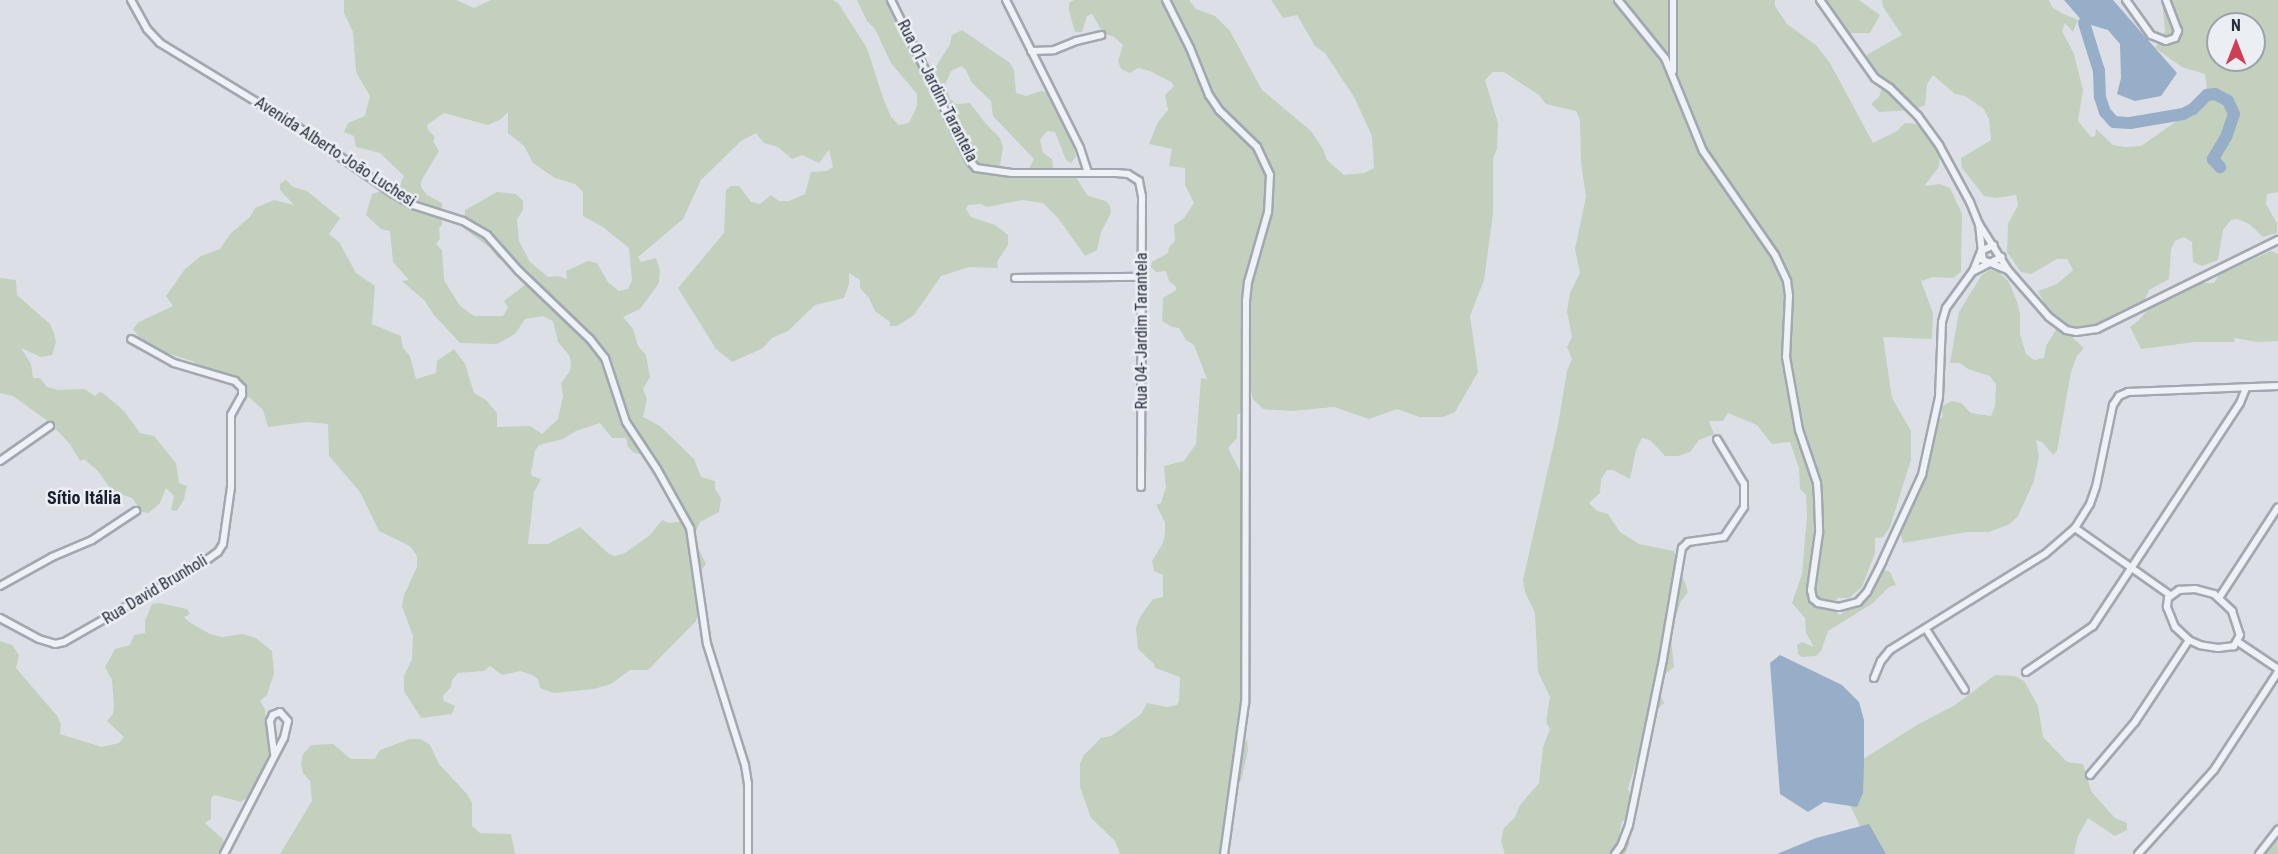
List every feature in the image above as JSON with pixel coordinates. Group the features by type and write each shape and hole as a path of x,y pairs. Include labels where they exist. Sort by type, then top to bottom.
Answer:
{"street":[{"name":"Avenida Alberto João Luchesi","path":"131,0 147,29 160,43 297,126 404,199 463,221 487,235 519,271 590,339 605,358 626,422 663,479 690,528 707,644 745,765 748,784 748,854"},
{"name":"Rua 01- Jardim Tarantela","path":"891,0 970,161 976,168 1012,173 1088,172 1128,174 1135,177"},
{"path":"1006,0 1080,148 1088,172"},
{"path":"1166,0 1209,95 1219,110 1257,147 1270,175 1268,212 1248,282 1246,300 1245,703 1224,854"},
{"path":"1618,0 1665,58 1673,74 1684,110 1703,151 1774,255 1787,281 1789,296 1786,357 1799,430 1817,483 1819,533 1811,590 1813,599 1818,603 1828,607 1849,606 1867,592 1923,475 1939,397 1942,322 1952,297 1973,271 1981,251 1994,245"},
{"path":"1673,0 1673,74"},
{"path":"1820,0 1875,78 1907,104 1925,126 1953,168 1979,224 2002,257 2008,270 2057,325 2066,330 2086,332 2097,329 2278,240"},
{"path":"2126,0 2151,35 2166,41 2175,38 2178,31 2166,0"},
{"path":"1031,51 1054,50 1076,40 1101,35"},
{"name":"Rua 04- Jardim Tarantela","path":"1135,177 1141,187 1142,196 1141,487"},
{"path":"1979,224 1983,260 2008,270"},
{"path":"1973,271 2002,257"},
{"path":"1015,278 1142,277"},
{"name":"Rua David Brunholi","path":"0,618 39,639 56,644 64,642 218,552 223,544 229,514 231,415 242,395 241,386 235,381 174,363 131,339"},
{"path":"1874,678 1887,653 2054,549 2075,528 2090,504 2096,487 2113,405 2119,396 2128,392 2278,386"},
{"path":"2026,672 2090,629 2240,403 2246,388"},
{"path":"0,461 50,426"},
{"path":"1615,854 1629,825 1663,659 1682,548 1688,542 1724,537 1744,507 1744,483 1717,439"},
{"path":"2219,598 2278,507"},
{"path":"0,586 52,557 92,540 135,511"},
{"path":"2075,528 2170,595"},
{"path":"2195,589 2219,598 2235,616 2240,632 2238,642 2231,647 2212,648 2189,640 2175,627 2166,604 2170,595 2179,590 2195,589"},
{"path":"1926,629 1965,690"},
{"path":"2090,775 2135,722 2189,640"},
{"path":"2141,853 2214,770 2278,671 2238,642"},
{"path":"224,854 288,727 286,717 280,712 273,715 270,721 274,754"},
{"path":"2259,854 2278,830"}],"green space":[{"path":"344,0 456,0 474,8 491,0 833,0 838,3 867,48 883,98 891,117 899,125 909,123 917,106 917,94 891,63 875,29 867,21 857,0 895,0 898,12 905,18 901,25 904,38 916,57 930,67 935,68 950,44 952,35 962,30 1010,63 1014,70 1016,93 1026,96 1041,91 1046,92 1071,139 1076,156 1071,163 1066,160 1055,132 1047,131 1040,140 1043,153 1052,159 1053,168 1075,176 1088,196 1106,201 1111,213 1101,232 1097,250 1085,256 1058,218 1043,203 1022,200 987,207 981,204 968,205 966,209 971,217 995,225 1008,235 1008,245 997,262 998,268 969,267 941,276 914,315 897,326 890,326 890,322 875,311 869,298 860,288 860,280 849,273 849,284 844,298 815,305 788,331 772,338 763,348 732,362 716,349 678,288 724,233 726,190 731,186 739,186 751,202 760,204 771,195 779,201 789,201 805,194 811,172 827,171 833,167 829,150 819,163 802,155 792,159 778,147 764,143 756,133 741,141 701,180 683,219 638,257 641,262 656,258 660,270 659,283 640,309 623,317 633,329 638,346 646,355 650,377 643,389 647,399 643,417 660,426 694,459 701,477 715,481 715,489 721,498 719,512 700,522 696,531 696,544 706,564 699,573 697,581 696,621 648,670 630,670 611,684 594,689 554,693 540,688 538,679 532,675 520,671 502,675 490,666 484,671 458,673 452,680 451,687 443,696 444,701 455,706 452,714 421,718 404,691 404,676 412,659 413,636 402,606 404,595 417,567 417,556 410,546 379,531 360,492 329,456 328,424 307,422 268,427 263,410 249,397 243,398 236,383 222,380 192,361 157,350 141,340 133,329 139,322 173,306 166,296 185,269 201,256 220,249 231,233 250,217 255,208 274,200 294,205 280,190 280,184 286,180 293,187 307,191 340,218 329,234 339,242 356,273 375,286 372,324 401,336 403,348 410,356 416,379 436,373 437,361 454,349 465,364 474,393 486,400 497,413 497,427 530,426 542,434 558,419 563,396 561,383 570,371 571,362 569,355 558,342 553,321 543,316 525,319 515,334 497,344 460,343 434,315 425,301 402,281 409,280 393,262 390,231 381,229 366,215 372,194 382,191 384,185 401,182 404,176 380,153 356,147 354,136 344,132 348,123 365,116 370,96 356,72 353,32 344,13","holes":["961,66 966,70 972,83 991,101 993,116 1034,159 1025,176 1015,177 1006,174 1000,166 1003,147 1000,138 970,103 957,104 950,99 945,85 951,71","508,112 508,133 524,146 533,163 555,178 575,184 583,192 583,216 603,227 629,248 632,280 628,289 619,291 608,282 597,263 588,261 566,271 567,279 558,276 548,277 530,262 519,241 517,219 523,210 523,201 516,194 497,192 465,210 465,229 490,248 498,258 526,273 526,284 504,301 508,307 503,316 474,316 460,306 444,280 442,250 436,244 440,239 442,203 427,195 421,187 421,181 439,151 433,141 435,137 428,130 427,125 444,113 488,125 501,119","600,423 612,438 626,438 628,447 634,453 640,454 637,443 648,453 653,470 664,482 681,512 690,521 669,523 662,520 650,535 625,553 615,556 609,554 580,527 548,544 528,544 534,492 541,479 532,476 531,472 535,451 539,445 563,439 576,431"]},
{"path":"1074,0 1189,0 1196,9 1215,16 1230,31 1262,90 1311,131 1323,149 1327,160 1344,175 1364,173 1374,168 1372,136 1354,97 1325,53 1315,46 1297,15 1283,18 1271,0 1775,0 1775,6 1787,24 1816,45 1830,63 1873,143 1897,131 1905,123 1916,124 1940,148 1939,167 1924,186 1940,184 1950,188 1962,214 1961,272 1953,278 1933,277 1921,281 1933,313 1932,339 1883,337 1892,398 1911,431 1911,460 1890,527 1883,537 1875,538 1875,553 1862,587 1849,598 1837,598 1834,610 1840,615 1861,599 1884,570 1890,572 1896,585 1889,587 1873,603 1828,631 1821,651 1816,656 1802,657 1798,654 1797,645 1802,642 1814,647 1806,633 1805,618 1792,603 1802,574 1807,516 1806,495 1800,489 1799,468 1790,442 1772,444 1757,425 1728,413 1723,421 1709,421 1714,434 1699,440 1690,452 1678,456 1665,456 1650,440 1642,438 1636,450 1630,479 1613,470 1607,470 1601,479 1600,493 1589,503 1597,511 1608,514 1620,532 1639,544 1674,551 1688,592 1681,601 1675,619 1669,621 1674,667 1661,677 1658,691 1664,703 1651,716 1628,788 1631,798 1629,815 1622,822 1619,835 1630,842 1625,854 1505,854 1501,841 1504,828 1515,817 1520,805 1539,783 1543,747 1550,729 1546,722 1550,697 1538,672 1535,613 1525,592 1523,580 1558,425 1567,371 1572,359 1567,347 1572,337 1567,311 1570,293 1580,273 1575,249 1586,197 1581,163 1580,120 1576,111 1546,104 1539,95 1504,72 1493,72 1485,80 1498,123 1497,149 1493,158 1493,214 1484,280 1470,316 1478,372 1455,412 1443,417 1419,417 1397,409 1369,419 1334,407 1291,411 1263,409 1253,399 1244,363 1242,391 1247,406 1245,417 1242,412 1237,415 1237,438 1228,448 1240,471 1244,488 1245,516 1242,549 1246,569 1242,742 1244,745 1247,739 1248,750 1241,781 1234,783 1225,808 1220,854 1120,854 1115,841 1091,818 1080,787 1080,764 1084,755 1101,738 1111,736 1141,714 1147,703 1167,707 1177,705 1179,701 1180,677 1155,668 1154,664 1138,649 1136,628 1140,617 1153,599 1163,597 1163,575 1154,571 1152,561 1163,543 1165,533 1165,522 1156,505 1161,503 1166,487 1164,466 1184,461 1196,444 1201,378 1207,379 1194,345 1186,340 1179,328 1162,321 1163,298 1176,290 1176,287 1169,281 1166,271 1156,272 1151,267 1152,262 1168,253 1169,247 1175,241 1174,225 1184,218 1194,203 1185,185 1185,168 1169,166 1172,149 1149,144 1158,122 1168,110 1165,95 1174,86 1171,82 1150,71 1138,68 1130,73 1121,69 1118,61 1123,45 1114,37 1103,33 1092,14 1087,16 1082,32 1075,32 1069,11 1069,3"},
{"path":"1824,0 1859,0 1880,15 1870,33 1848,33 1838,27"},
{"path":"1882,0 2049,0 2052,7 2078,20 2073,32 2065,23 2062,31 2074,54 2083,90 2078,121 2091,137 2095,136 2096,129 2113,145 2141,146 2187,114 2202,99 2207,89 2205,74 2182,67 2155,48 2165,31 2162,0 2278,0 2278,192 2267,194 2266,204 2277,223 2277,233 2263,237 2249,224 2238,219 2231,220 2223,230 2218,260 2202,266 2193,262 2192,242 2184,237 2175,241 2171,249 2169,279 2149,290 2145,300 2103,325 2072,337 2084,348 2077,356 2071,372 2057,451 2053,455 2042,442 2036,440 2039,456 2034,481 2018,516 2010,524 1989,532 1967,532 1903,543 1900,531 1922,481 1937,421 1943,417 1941,407 1952,401 1961,403 1971,413 1991,416 1995,406 1996,384 1990,376 1968,369 1960,363 1950,363 1959,312 1981,276 1989,270 1999,272 2009,282 2020,314 2020,334 2026,354 2034,360 2044,358 2046,346 2057,328 2038,291 2057,284 2073,270 2067,259 2057,259 2031,274 2021,272 2007,252 2008,224 2018,205 2016,195 1996,198 1984,196 1962,168 1961,158 1991,140 1989,119 1983,108 1965,96 1955,94 1933,75 1927,84 1925,105 1914,110 1879,112 1871,104 1879,97 1882,88 1862,63 1868,54 1902,35 1883,7"},
{"path":"2271,251 2278,254 2278,341 2257,342 2235,338 2234,342 2195,342 2141,349 2130,327 2153,303 2202,283 2214,283 2219,275"},
{"path":"0,278 16,280 17,295 50,324 54,333 56,342 52,355 41,357 21,348 31,364 33,378 40,378 47,387 58,390 84,389 95,396 99,392 103,393 124,411 140,433 154,436 176,463 179,483 187,486 184,499 177,511 171,510 174,496 166,488 160,503 149,513 142,512 132,498 112,491 98,471 84,459 80,461 70,444 49,422 13,396 0,393"},
{"path":"159,603 187,609 190,614 184,617 210,634 222,637 243,634 256,638 272,651 274,673 267,695 260,701 265,709 269,757 266,769 253,793 241,802 215,795 211,798 211,819 205,823 223,839 225,847 221,854 0,854 0,641 12,645 19,655 16,668 58,717 61,725 60,734 102,747 119,743 124,737 107,721 113,714 114,706 112,680 105,667 115,649 130,645 134,635 145,633 145,621 152,604"},
{"path":"1995,675 2015,676 2024,681 2038,706 2043,737 2067,762 2083,764 2091,791 2115,818 2127,823 2127,830 2115,836 2088,818 2078,836 2074,854 1873,854 1850,805 1860,761 1917,725 1955,705"},
{"path":"410,739 421,739 430,745 439,764 467,794 472,803 472,826 480,833 511,834 515,854 280,854 312,801 310,781 303,773 301,764 303,754 311,745 333,744 351,759 375,759 380,750"},
{"path":"2277,821 2278,854 2261,854 2273,834"}],"water":[{"path":"2064,0 2113,0 2177,73 2161,96 2135,101 2117,94 2121,78 2120,44 2108,30 2084,23"},
{"path":"1780,655 1842,685 1859,702 1864,720 1864,765 1863,793 1857,807 1824,802 1808,812 1780,794 1770,663"},
{"path":"1869,824 1886,854 1777,854 1816,838"}],"waterway":[{"path":"2084,23 2099,71 2100,97 2105,112 2114,122 2130,123 2183,114 2193,109 2207,95 2215,94 2228,101 2234,114 2226,137 2213,159 2220,167"}],"district":[{"name":"Sítio Itália","path":"84,498"}]}
